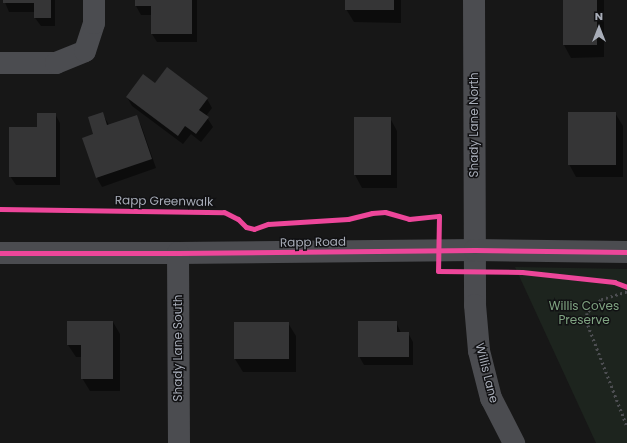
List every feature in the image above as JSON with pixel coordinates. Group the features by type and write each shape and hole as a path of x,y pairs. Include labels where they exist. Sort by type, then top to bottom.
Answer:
{"street":[{"path":"0,62 56,62 84,51 94,23 94,0"},
{"name":"Shady Lane North","path":"474,0 475,250"},
{"name":"Rapp Road","path":"0,253 475,250 627,252"},
{"name":"Willis Lane","path":"475,250 475,305 479,351 490,398 514,443"},
{"name":"Shady Lane South","path":"178,253 179,443"}],"path":[{"path":"627,292 601,300 587,314 588,325 627,426"}],"green space":[{"name":"Willis Coves Preserve","path":"515,267 627,269 627,443 596,443"}],"building":[{"path":"3,0 51,0 51,18 34,18 34,3 3,3"},
{"path":"135,0 192,0 192,34 151,34 151,6 135,6"},
{"path":"345,0 394,0 394,10 345,10"},
{"path":"563,0 597,0 597,45 563,45"},
{"path":"167,67 208,98 199,110 209,117 196,134 185,126 178,136 126,97 143,74 155,83"},
{"path":"103,112 107,125 137,115 152,159 96,178 82,138 93,134 88,117"},
{"path":"568,112 616,112 616,165 568,165"},
{"path":"37,113 56,113 56,177 9,177 9,127 37,127"},
{"path":"354,117 391,117 391,175 354,175"},
{"path":"67,321 113,321 113,379 81,379 81,345 67,345"},
{"path":"358,321 397,321 397,332 409,332 409,357 358,357"},
{"path":"234,322 289,322 289,359 234,359"}],"cycle path":[{"name":"Rapp Greenwalk","path":"0,209 224,212 238,219 246,227 254,229 268,224 348,219 372,213 385,212 409,219 439,216 438,271 522,272 614,282 627,287"},
{"path":"0,253 475,250 627,252"}]}
